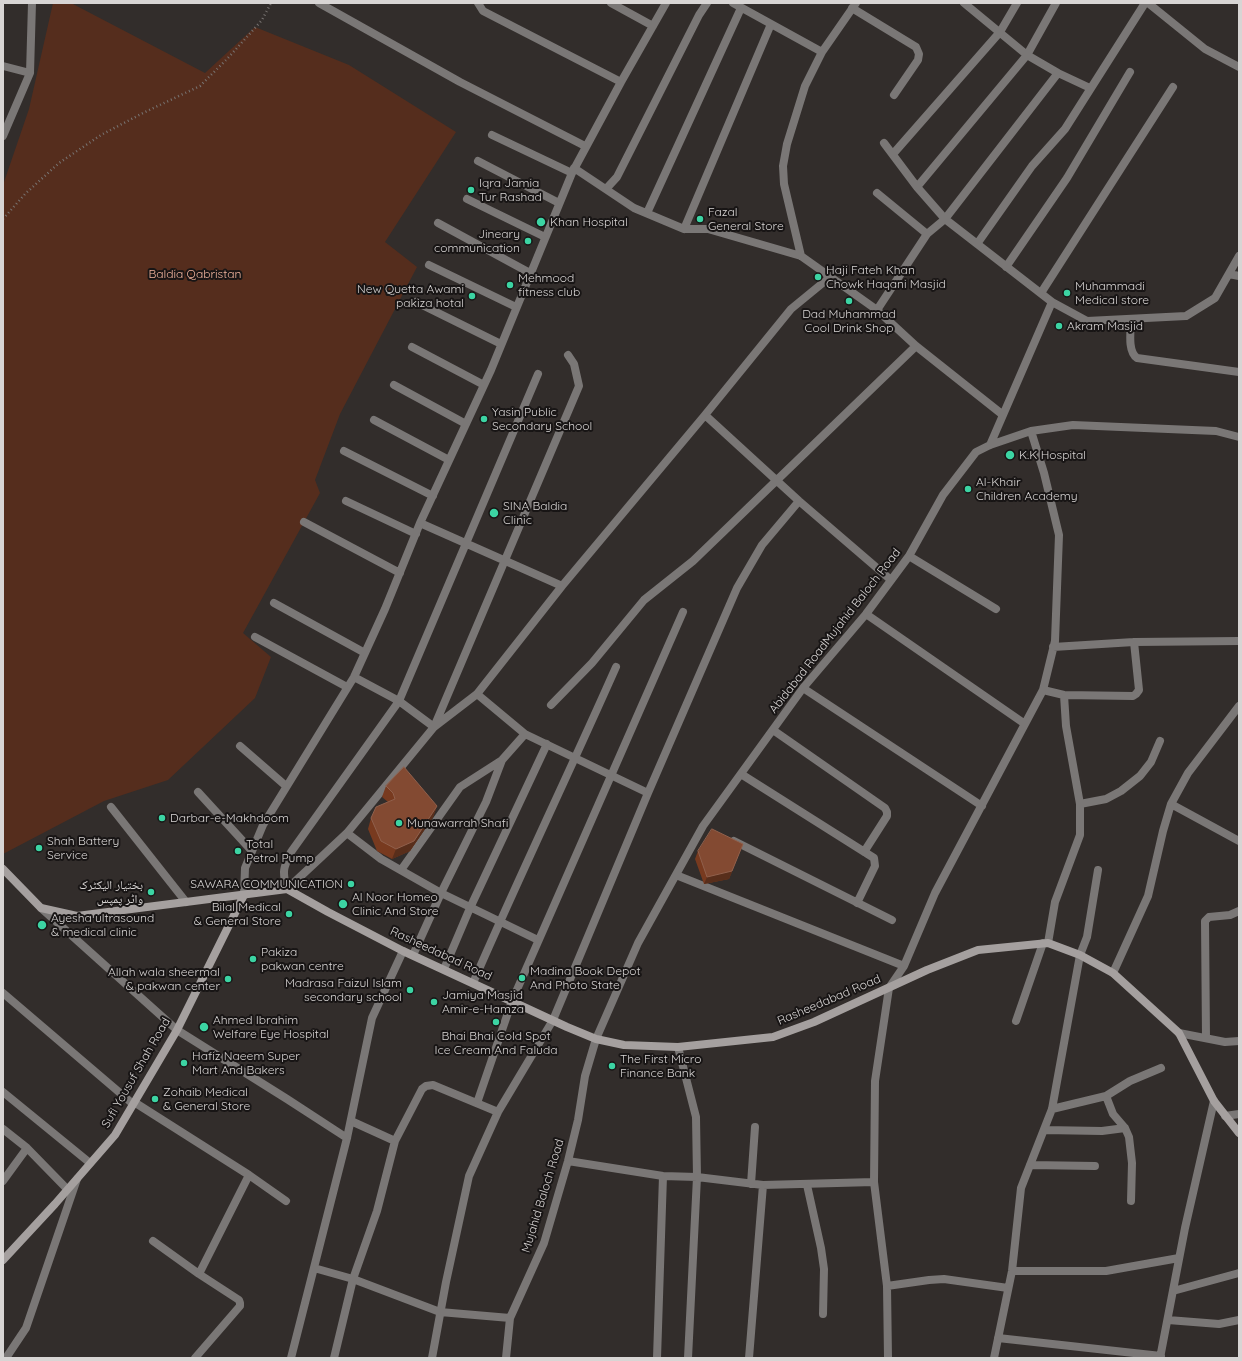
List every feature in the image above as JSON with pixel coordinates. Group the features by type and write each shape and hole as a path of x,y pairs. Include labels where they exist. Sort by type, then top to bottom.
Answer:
{"main road":[{"path":"4,875 41,908 78,916 287,889"},
{"name":"Rasheedabad Road","path":"287,889 404,951 473,983 596,1039 624,1045 678,1047 773,1037 814,1022 927,970 978,950 1046,943 1080,954 1114,973 1179,1033 1214,1101 1239,1133"},
{"name":"Sufi Yousuf Shah Road","path":"3,1260 68,1190 115,1135 177,1030 244,895"}],"street":[{"path":"3,136 30,73 32,3"},
{"path":"319,3 460,82 585,146"},
{"path":"478,3 483,11 621,82"},
{"path":"611,3 653,26"},
{"path":"244,895 245,868 263,825 354,677 400,573 420,523 484,384 573,170 666,3"},
{"path":"606,189 617,176 699,15 707,3"},
{"path":"733,3 822,52"},
{"path":"964,3 1027,55 1058,73 1090,88"},
{"path":"893,154 1000,32 1017,3"},
{"path":"917,187 1027,55 1056,3"},
{"path":"977,244 1032,166 1065,129 1146,3 1205,49 1239,66"},
{"path":"801,256 784,184 783,166 787,144 805,86 822,52 854,6 916,47 919,54 918,60 894,95"},
{"path":"647,214 741,8"},
{"path":"684,229 771,24"},
{"path":"3,66 30,73"},
{"path":"1006,267 1067,178 1130,72"},
{"path":"877,310 926,234 944,219 1058,73"},
{"path":"1041,293 1173,87"},
{"path":"492,135 573,170 606,189 634,208 684,229 708,229 801,256 877,310 916,346 1003,415"},
{"path":"884,143 917,187 944,219 1052,302 1087,321 1186,316 1215,298 1239,256"},
{"path":"478,161 559,203"},
{"path":"877,193 926,234"},
{"path":"467,199 545,237"},
{"path":"438,223 530,273"},
{"path":"429,265 516,307"},
{"path":"1229,274 1239,276"},
{"path":"538,374 399,700 291,852 285,864 283,876 287,889 347,833 434,727 477,694 562,586 705,415 791,309 830,276"},
{"path":"416,302 501,344"},
{"path":"990,445 1052,302"},
{"path":"1131,319 1131,350 1133,355 1137,358 1239,372"},
{"path":"551,705 592,663 644,600 693,561 916,346"},
{"path":"412,347 484,384"},
{"path":"434,727 579,386 574,364 568,355"},
{"path":"394,385 466,424"},
{"path":"705,415 776,480 891,580"},
{"path":"374,420 449,460"},
{"name":"Abidabad RoadMujahid Baloch Road","path":"596,1039 638,943 676,875 706,828 741,774 803,688 866,614 909,556 943,495 976,452 990,445 1031,431 1073,425 1216,431 1239,437"},
{"path":"888,1358 887,1286 874,1182 875,1081 889,988 904,966 935,893 1043,690 1055,641 1059,535 1044,473 1031,431"},
{"path":"344,451 433,496"},
{"path":"432,1358 440,1312 469,1176 498,1112 553,1020 648,792 737,588 762,545 799,500"},
{"path":"346,501 416,534"},
{"path":"304,522 400,573"},
{"path":"420,523 562,586"},
{"path":"909,556 996,609"},
{"path":"274,603 365,653"},
{"path":"477,1103 512,1001 683,612"},
{"path":"866,614 1025,724"},
{"path":"256,637 347,687"},
{"path":"1053,647 1134,642 1239,641"},
{"path":"1043,690 1064,695 1133,696 1139,690 1134,642"},
{"path":"473,983 499,922 576,758 616,667"},
{"path":"354,677 399,700 434,727"},
{"path":"803,688 982,806"},
{"path":"477,694 526,734 648,792"},
{"path":"1016,1021 1046,943 1055,902 1080,835 1080,804 1066,726 1064,695"},
{"path":"1114,973 1148,896 1163,831 1171,804 1188,773 1239,706"},
{"path":"774,730 885,808 887,816 864,852"},
{"path":"401,870 460,787 502,760 526,734"},
{"path":"1080,804 1106,799 1122,791 1140,776 1151,762 1160,741"},
{"path":"444,969 470,908 547,744"},
{"path":"240,746 286,786"},
{"path":"413,955 441,893 486,802 502,760"},
{"path":"741,774 874,858 875,866 857,903"},
{"path":"198,792 252,851"},
{"path":"1171,804 1239,841"},
{"path":"111,806 186,902"},
{"path":"347,833 382,859 441,893 538,940"},
{"path":"724,836 892,920"},
{"path":"994,1358 1012,1271 1021,1188 1052,1109 1080,954 1087,936 1098,870"},
{"path":"676,875 904,966"},
{"path":"41,908 177,1030 287,1098 347,1138"},
{"path":"1206,1038 1205,921 1209,917 1230,915 1239,911"},
{"path":"291,1358 347,1138 372,1018 404,951"},
{"path":"3,993 133,1103 249,1175 286,1201"},
{"path":"1179,1033 1225,1042 1239,1041"},
{"name":"Mujahid Baloch Road","path":"506,1358 510,1318 544,1243 568,1161 578,1120 585,1076 596,1039"},
{"path":"678,1047 696,1117 697,1177 688,1358"},
{"path":"1052,1109 1106,1096 1130,1081 1161,1068"},
{"path":"334,1358 353,1279 377,1212 395,1141 422,1089 426,1086 433,1085 498,1112"},
{"path":"3,1092 90,1163"},
{"path":"1106,1096 1113,1114 1125,1128 1129,1137 1132,1163 1131,1201"},
{"path":"998,1338 1160,1357 1179,1258 1214,1101"},
{"path":"1225,1116 1239,1114"},
{"path":"351,1121 395,1141"},
{"path":"751,1184 755,1127"},
{"path":"1044,1130 1102,1131 1125,1128"},
{"path":"3,1129 27,1148 68,1190"},
{"path":"3,1181 27,1148"},
{"path":"568,1161 663,1176 697,1177 764,1186 874,1182"},
{"path":"1030,1165 1096,1166"},
{"path":"199,1274 249,1175"},
{"path":"657,1358 663,1176"},
{"path":"10,1356 26,1328 77,1179"},
{"path":"808,1185 824,1264 823,1314"},
{"path":"749,1358 764,1186"},
{"path":"154,1241 199,1274 239,1300 240,1306 195,1358"},
{"path":"1012,1271 1106,1271 1179,1258"},
{"path":"314,1268 353,1279 440,1312 510,1318"},
{"path":"1173,1291 1239,1274"},
{"path":"887,1286 944,1279 1008,1288"},
{"path":"1168,1320 1219,1324 1239,1320"}],"path":[{"path":"3,219 26,194 71,155 101,135 143,112 200,86 228,58 262,20 271,3"}],"green space":[{"name":"Baldia Qabristan","path":"53,3 71,3 205,73 255,27 349,65 456,132 385,242 417,267 340,414 315,480 320,493 243,633 271,657 255,698 168,780 104,801 3,854 3,185 29,109"}],"building":[{"name":"Munawarrah Shafi","path":"404,767 437,806 414,841 396,849 381,841 371,818 376,807 395,799 393,793 386,786"},
{"path":"712,829 743,844 732,871 707,877 698,851"}],"place":[{"name":"Iqra Jamia Tur Rashad","path":"471,190"},
{"name":"Fazal General Store","path":"700,219"},
{"name":"Khan Hospital","path":"541,222"},
{"name":"Jineary communication","path":"528,241"},
{"name":"Haji Fateh Khan Chowk Haqani Masjid","path":"818,277"},
{"name":"Mehmood fitness club","path":"510,285"},
{"name":"Muhammadi Medical store","path":"1067,293"},
{"name":"New Quetta Awami pakiza hotal","path":"472,296"},
{"name":"Dad Muhammad Cool Drink Shop","path":"849,301"},
{"name":"Akram Masjid","path":"1059,326"},
{"name":"Yasin Public Secondary School","path":"484,419"},
{"name":"K.K Hospital","path":"1010,455"},
{"name":"Al-Khair Children Academy","path":"968,489"},
{"name":"SINA Baldia Clinic","path":"494,513"},
{"name":"Darbar-e-Makhdoom","path":"162,818"},
{"name":"Munawarrah Shafi","path":"399,823"},
{"name":"Shah Battery Service","path":"39,848"},
{"name":"Total Petrol Pump","path":"238,851"},
{"name":"SAWARA COMMUNICATION","path":"351,884"},
{"name":"بختیار الیکٹرک واٹر پمپس","path":"151,892"},
{"name":"Al Noor Homeo Clinic And Store","path":"343,904"},
{"name":"Bilal Medical & General Store","path":"289,914"},
{"name":"Ayesha ultrasound & medical clinic","path":"42,925"},
{"name":"Pakiza pakwan centre","path":"253,959"},
{"name":"Madina Book Depot And Photo State","path":"522,978"},
{"name":"Allah wala sheermal & pakwan center","path":"228,979"},
{"name":"Madrasa Faizul Islam secondary school","path":"410,990"},
{"name":"Jamiya Masjid Amir-e-Hamza","path":"434,1002"},
{"name":"Bhai Bhai Cold Spot Ice Cream And Faluda","path":"496,1022"},
{"name":"Ahmed Ibrahim Welfare Eye Hospital","path":"204,1027"},
{"name":"Hafiz Naeem Super Mart And Bakers","path":"184,1063"},
{"name":"The First Micro Finance Bank","path":"612,1066"},
{"name":"Zohaib Medical & General Store","path":"155,1099"}]}
